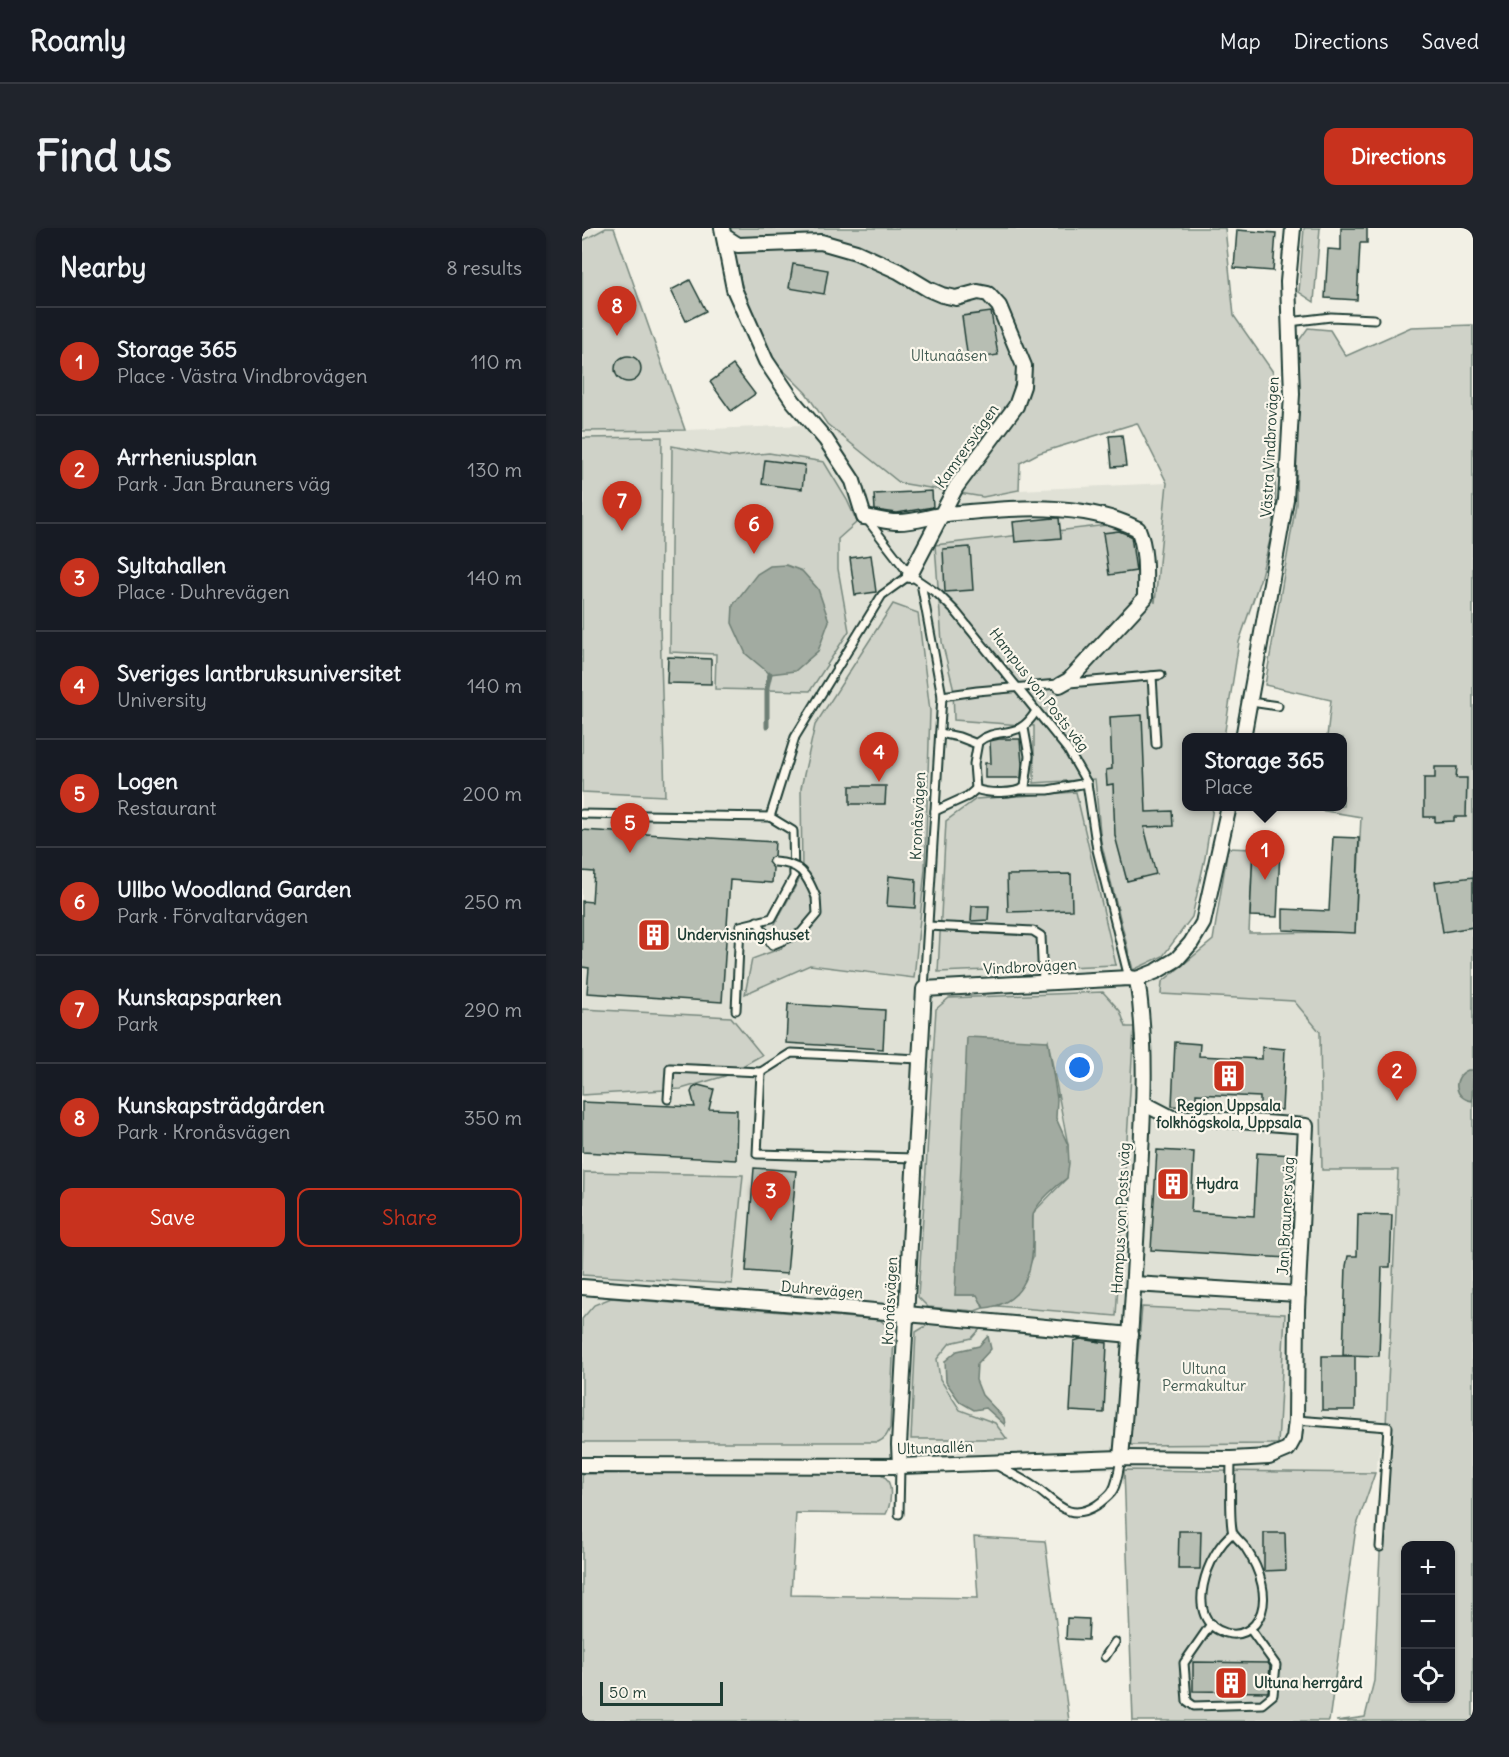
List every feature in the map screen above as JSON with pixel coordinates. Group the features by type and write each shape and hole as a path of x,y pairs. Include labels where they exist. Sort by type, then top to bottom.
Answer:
{"street":[{"name":"Västra Vindbrovägen","path":"1244,733 1286,500 1292,394 1288,282 1293,228"},
{"name":"Kamrersvägen","path":"723,232 738,245 821,242 866,257 898,271 942,296 957,298 978,292 987,294 999,306 1024,366 1023,386 1016,406 956,487 915,579"},
{"name":"Kronåsvägen","path":"723,232 734,289 766,361 794,401 826,440 853,481 864,517"},
{"path":"864,517 898,523 942,515 1051,508 1120,520 1138,529 1143,541 1145,557 1145,598 1069,680 1060,686"},
{"path":"1133,978 1157,971 1177,959 1191,943 1203,922 1228,811"},
{"name":"Vindbrovägen","path":"924,989 1133,978"},
{"name":"Hampus von Posts väg","path":"1121,1458 1131,1335 1143,1103 1142,1010 1133,978"},
{"name":"Kronåsvägen","path":"900,1466 899,1444 924,989"},
{"name":"Jan Brauners väg","path":"1143,1103 1172,1118 1306,1125 1298,1294"},
{"path":"1134,1284 1298,1294 1296,1419"},
{"name":"Duhrevägen","path":"582,1287 1131,1335"},
{"name":"Ultunaallén","path":"582,1466 900,1466 1121,1458 1269,1457 1288,1449 1294,1438 1296,1419"}],"lane":[{"path":"1289,322 1331,317 1374,319"},
{"name":"Kronåsvägen","path":"864,517 915,579 942,696 924,989"},
{"path":"770,817 795,737 882,595 915,579"},
{"name":"Hampus von Posts väg","path":"915,579 938,594 956,612 1068,750 1087,783 1097,850 1133,978"},
{"path":"942,696 1161,675"},
{"path":"1152,676 1156,744"},
{"path":"1251,702 1278,706"},
{"path":"1020,790 1025,787 1029,756 1024,728 1036,711"},
{"path":"976,789 974,764 977,744 985,736 1014,731 1026,724"},
{"path":"940,733 977,744"},
{"path":"976,789 988,792 1048,790 1087,783"},
{"path":"935,811 968,796 976,789"},
{"path":"582,814 770,817 793,831 794,877 772,918 740,926 736,1010"},
{"path":"757,921 772,945 801,933 817,914 816,897 807,876 789,863 774,862"},
{"path":"928,926 1033,931 1041,936 1043,982"},
{"path":"668,1099 670,1068 761,1072 791,1053 920,1059"},
{"path":"761,1072 757,1154 915,1158"},
{"path":"1296,1419 1388,1427 1380,1547"},
{"path":"992,1462 1035,1487 1068,1512 1077,1512 1093,1508 1113,1490 1121,1458"},
{"path":"1231,1459 1233,1533 1256,1564 1263,1588 1260,1616 1250,1629 1233,1634 1224,1632 1211,1624 1203,1606 1202,1594 1206,1572 1217,1551 1233,1533"},
{"path":"899,1514 900,1466"},
{"path":"1211,1624 1185,1663 1187,1701 1194,1706 1262,1704 1273,1695 1276,1665 1250,1629"},
{"path":"1105,1657 1115,1642"}],"shaded area":[{"path":"582,228 614,228 686,430 827,424 900,482 983,497 1019,490 1167,483 1155,606 1165,934 1161,994 1294,1001 1320,1032 1322,1170 1398,1170 1389,1402 1375,1473 582,1463"},
{"path":"786,565 802,571 818,589 829,621 818,651 795,671 770,674 746,654 732,623 733,605 757,574 770,566"},
{"path":"967,1037 1048,1041 1057,1099 1056,1118 1068,1145 1067,1178 1044,1198 1034,1212 1031,1265 1022,1286 1007,1301 997,1306 984,1308 977,1295 955,1295"},
{"path":"1468,1070 1473,1070 1472,1101 1461,1096 1457,1087 1459,1078"},
{"path":"988,1336 991,1349 977,1364 976,1380 982,1395 1004,1418 1005,1425 986,1408 974,1410 960,1402 946,1382 945,1361 957,1351 979,1346"}],"green space":[{"path":"606,228 614,228 685,430 582,431 582,241"},
{"name":"Ultunaåsen","path":"730,228 1225,228 1234,316 1273,372 1276,516 1260,580 1239,642 1225,733 1182,733 1182,811 1212,811 1192,917 1163,956 1133,970 1101,842 1095,779 1034,783 1034,726 954,720 953,686 942,642 935,545 1142,521 1155,603 1167,483 1137,423 1039,453 1020,463 1019,490 983,497 900,483 827,424 806,393 771,358 749,308 732,253"},
{"path":"1304,228 1320,228 1314,302 1299,292"},
{"path":"1473,325 1473,1721 1336,1721 1365,1717 1374,1681 1398,1170 1322,1170 1320,1032 1294,1001 1161,994 1162,982 1213,940 1228,848 1253,849 1249,933 1355,932 1361,817 1325,811 1347,811 1347,733 1327,733 1331,700 1265,685 1296,504 1298,342 1308,328 1330,330 1346,356 1411,327"},
{"path":"662,437 660,624 665,796 582,792 582,438"},
{"path":"672,446 730,457 769,453 824,462 847,500 857,522 838,539 838,569 849,631 810,691 715,689 716,654 670,652"},
{"path":"893,604 918,613 930,711 925,869 914,978 810,965 745,994 752,959 782,948 775,924 802,874 801,788 815,725"},
{"path":"1076,792 1116,965 938,972 946,821 976,799"},
{"path":"1103,992 1120,1011 1126,1027 1134,1027 1116,1316 997,1306 1016,1294 1033,1257 1033,1213 1067,1178 1068,1145 1048,1041 955,1295 978,1295 983,1308 975,1311 928,1307 918,1297 936,1009 949,998"},
{"path":"582,1009 731,1017 762,1055 725,1076 681,1089 582,1095"},
{"path":"584,1172 743,1175 732,1284 582,1275"},
{"path":"611,1298 880,1320 892,1330 894,1335 888,1433 878,1442 582,1442 582,1319 594,1305"},
{"name":"Ultuna Permakultur","path":"1142,1307 1285,1314 1278,1444 1130,1445"},
{"path":"929,1324 981,1328 972,1338 950,1343 937,1359 940,1379 960,1410 995,1423 1007,1439 911,1439 916,1332"},
{"path":"872,1470 885,1477 890,1486 890,1501 886,1514 796,1513 791,1595 978,1598 974,1537 1045,1541 1069,1721 582,1721 582,1474"},
{"path":"1124,1470 1375,1473 1356,1528 1329,1721 1133,1721"}],"building":[{"path":"1341,228 1367,228 1367,243 1360,243 1357,300 1325,298 1328,249 1341,250"},
{"path":"1237,230 1276,233 1273,271 1234,268"},
{"path":"793,264 828,270 824,294 789,288"},
{"path":"690,280 706,311 686,321 671,290"},
{"path":"991,312 998,355 968,360 962,316"},
{"path":"628,356 637,360 641,369 637,378 628,382 619,378 615,369 619,360"},
{"path":"733,365 755,394 731,411 710,382"},
{"path":"1122,435 1126,466 1112,467 1109,436"},
{"path":"765,460 805,465 802,489 762,484"},
{"path":"932,491 933,507 897,513 875,510 874,494"},
{"path":"1059,518 1061,538 1015,542 1013,522"},
{"path":"1119,531 1131,536 1136,571 1109,575 1103,533"},
{"path":"970,547 973,590 945,592 943,549"},
{"path":"871,555 876,592 855,595 850,558"},
{"path":"668,657 711,659 711,684 667,683"},
{"path":"1142,715 1146,812 1172,811 1173,826 1144,827 1156,874 1127,881 1115,836 1113,784 1107,785 1106,770 1112,769 1110,717"},
{"path":"1020,739 1021,778 985,778 985,763 991,763 990,741"},
{"path":"1435,767 1457,767 1456,778 1467,778 1466,817 1454,817 1454,821 1435,822 1435,817 1424,817 1424,778 1435,778"},
{"path":"850,786 886,786 885,804 850,804"},
{"path":"582,830 775,842 774,856 768,862 773,868 772,883 730,880 722,1002 587,993 589,968 582,967 582,901 592,902 594,872 582,871"},
{"path":"1333,837 1359,838 1355,933 1283,930 1283,909 1329,911"},
{"path":"1253,849 1280,850 1277,917 1250,916"},
{"path":"1071,874 1072,910 1008,912 1007,875"},
{"path":"889,876 916,879 915,908 887,906"},
{"path":"1473,877 1473,927 1443,932 1435,882"},
{"path":"972,906 989,906 988,920 971,921"},
{"path":"788,1004 885,1010 883,1049 786,1043"},
{"name":"Region Uppsala folkhögskola, Uppsala","path":"1175,1042 1200,1044 1199,1056 1262,1059 1262,1047 1285,1049 1282,1110 1260,1108 1260,1097 1196,1094 1196,1107 1172,1106"},
{"path":"698,1085 714,1089 709,1109 737,1110 736,1160 582,1152 582,1102 695,1107 691,1092"},
{"name":"Hydra","path":"1157,1150 1194,1152 1191,1212 1254,1216 1257,1153 1294,1155 1288,1258 1151,1250"},
{"path":"754,1168 796,1171 787,1274 746,1271"},
{"path":"1358,1214 1392,1215 1390,1267 1382,1267 1379,1356 1343,1355 1346,1266 1348,1256 1357,1256"},
{"path":"1081,1339 1107,1343 1104,1413 1070,1411 1074,1341"},
{"path":"1322,1356 1355,1356 1355,1410 1322,1410"},
{"path":"1179,1531 1201,1531 1200,1569 1178,1569"},
{"path":"1264,1533 1285,1533 1286,1570 1264,1571"},
{"path":"1067,1618 1089,1619 1088,1640 1066,1639"},
{"name":"Ultuna herrgård","path":"1193,1662 1268,1663 1270,1666 1268,1692 1193,1691"}],"waterway":[{"path":"767,727 767,687 770,674"}],"place":[{"name":"Kunskapsträdgården","path":"617,336"},
{"name":"Kunskapsparken","path":"622,531"},
{"name":"Ullbo Woodland Garden","path":"754,554"},
{"name":"Sveriges lantbruksuniversitet","path":"879,782"},
{"name":"Logen","path":"630,853"},
{"name":"Storage 365","path":"1265,880"},
{"name":"Undervisningshuset","path":"654,935"},
{"name":"Region Uppsala folkhögskola, Uppsala","path":"1229,1076"},
{"name":"Arrheniusplan","path":"1397,1101"},
{"name":"Hydra","path":"1173,1184"},
{"name":"Syltahallen","path":"771,1221"},
{"name":"Ultuna herrgård","path":"1231,1683"}]}
